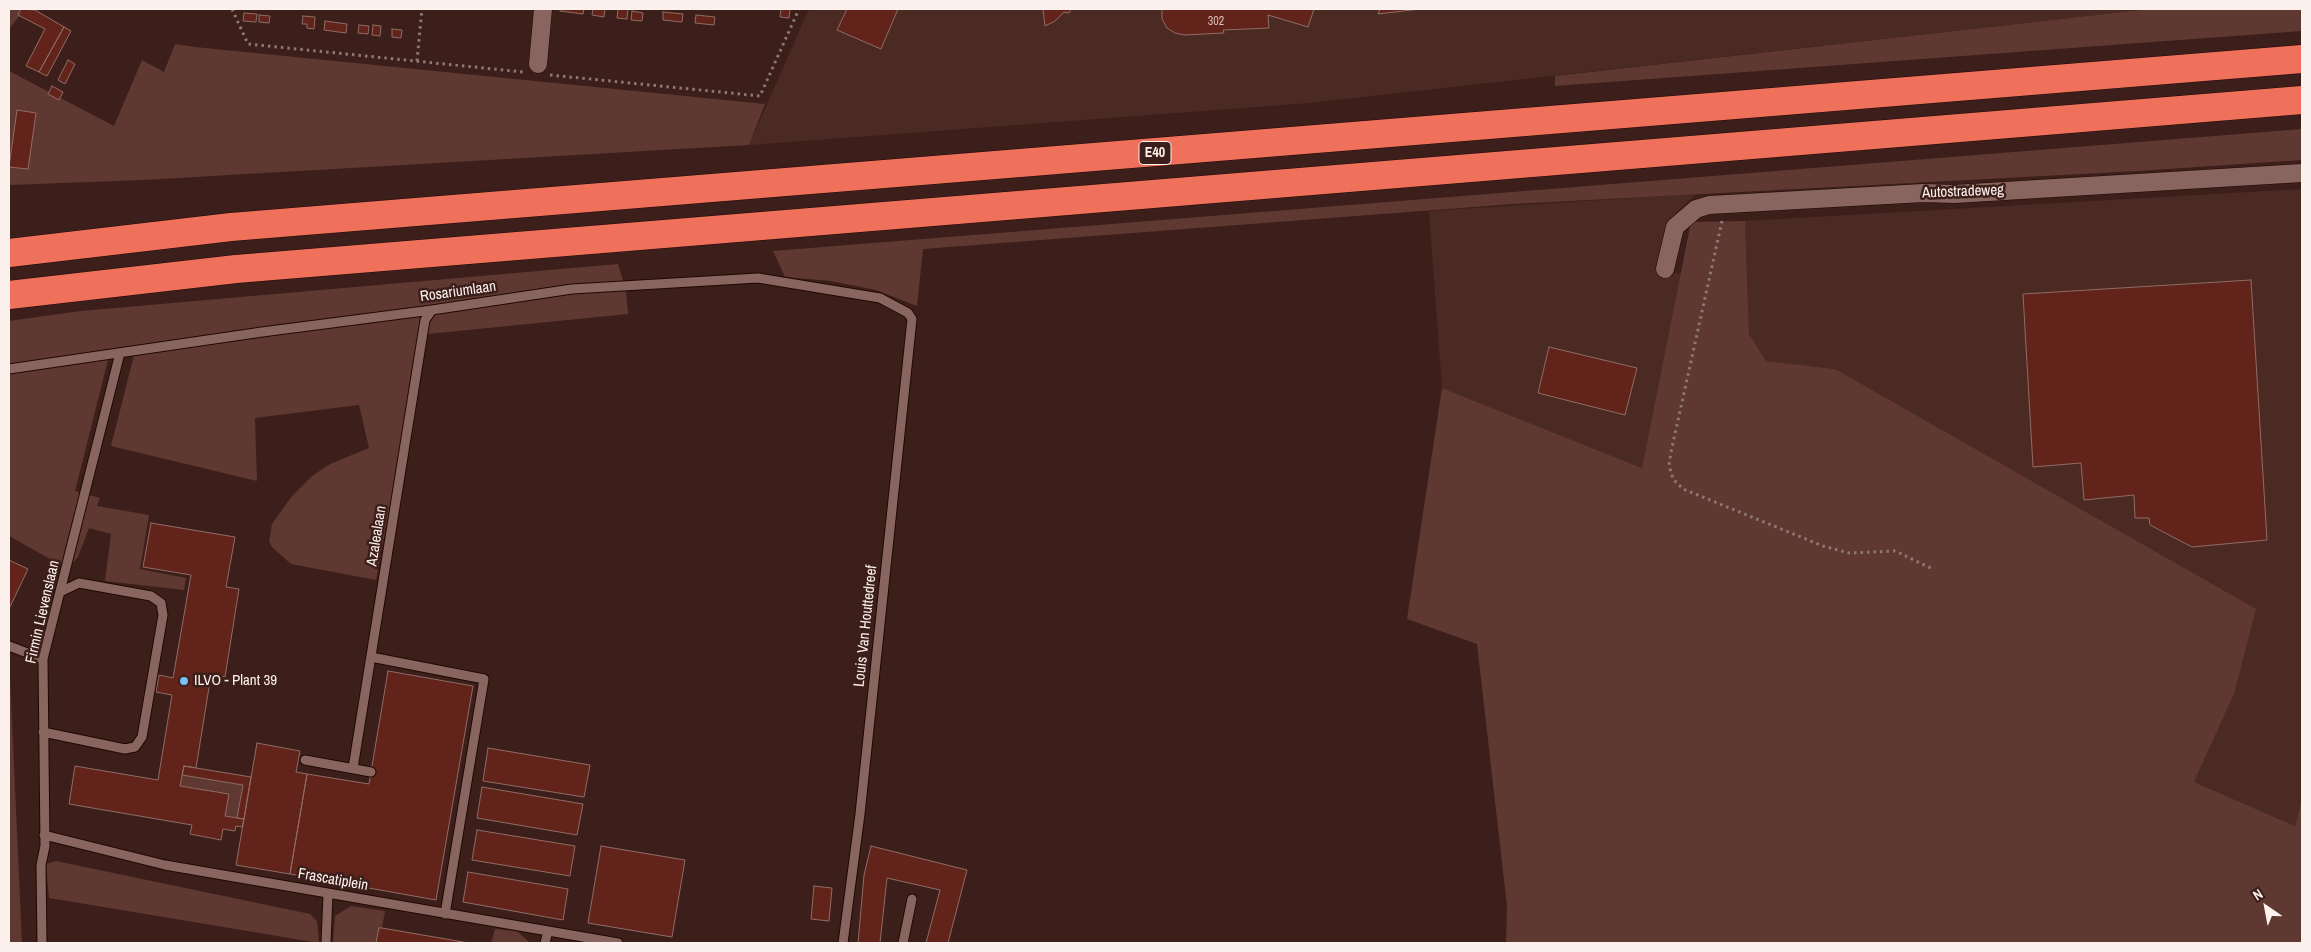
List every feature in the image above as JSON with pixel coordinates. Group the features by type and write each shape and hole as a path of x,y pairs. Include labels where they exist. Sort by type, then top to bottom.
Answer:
{"highway":[{"name":"E40","path":"9,253 231,227 2302,59"},
{"path":"9,295 246,268 2302,100"}],"street":[{"path":"538,64 543,9"},
{"name":"Autostradeweg","path":"1665,269 1675,227 1696,209 1709,205 1923,192 1955,194 2302,173"}],"lane":[{"name":"Rosariumlaan","path":"9,369 572,289 758,278 880,298 908,313"},
{"name":"Azalealaan","path":"353,768 426,320 432,310"},
{"name":"Louis Van Houttedreef","path":"843,943 860,814 911,329 912,319 908,313"},
{"name":"Firmin Lievenslaan","path":"42,943 41,865 44,836 42,660 120,353"},
{"path":"43,732 124,749 134,747 142,736 163,615 161,603 151,596 79,584 60,592"},
{"path":"9,646 42,660"},
{"path":"371,657 484,679 445,914"},
{"path":"305,760 371,772"},
{"name":"Frascatiplein","path":"44,836 165,865 618,943"},
{"path":"326,943 328,894"},
{"path":"903,943 912,899"},
{"path":"545,943 548,931"}],"path":[{"path":"417,62 422,9"},
{"path":"1724,213 1670,452 1669,465 1673,479 1683,489 1823,546 1850,553 1895,551 1933,569"}],"shaded area":[{"path":"9,9 25,9 9,29"},
{"path":"809,9 2150,9 1309,103 749,145"},
{"path":"2150,9 2302,9 2302,31 1555,86 1555,76"},
{"path":"175,44 765,104 749,145 143,180 9,185 9,71 114,126 142,60 164,72"},
{"path":"2302,129 2302,160 2138,171 1513,204 923,249 917,306 876,290 831,281 785,277 773,251"},
{"path":"2302,189 2302,799 2295,826 2194,782 2234,694 1835,369 1766,361 1749,334 1745,221"},
{"path":"1696,194 1675,214 1663,238 1656,271 1681,274 1642,468 1442,388 1429,211"},
{"path":"1745,221 1749,334 1766,361 1835,369 2256,609 2234,694 2194,782 2295,826 2302,799 2302,943 1506,943 1507,906 1477,644 1407,619 1442,388 1642,468 1691,222"},
{"path":"618,264 626,290 628,314 428,334 416,367 376,580 291,564 269,542 272,524 292,496 312,476 330,464 369,448 359,405 255,418 257,481 111,446 135,351 110,352 75,491 100,498 97,506 149,515 140,569 186,578 184,590 105,581 111,534 89,528 78,557 68,569 9,536 9,321 81,311"},
{"path":"9,675 10,677 22,943 9,943"},
{"path":"182,775 243,785 237,818 225,816 228,794 180,786"},
{"path":"56,861 310,914 317,921 319,943 49,898 46,864"},
{"path":"351,906 385,911 382,928 379,928 376,943 333,943 335,916"},
{"path":"495,929 517,931 530,943 491,943"}],"building":[{"path":"21,9 35,10 64,27 39,72 26,66 45,29 18,15"},
{"path":"560,9 584,9 583,14 560,11"},
{"path":"593,9 605,9 604,17 592,15"},
{"path":"618,9 628,9 627,19 617,18"},
{"path":"781,9 790,9 789,18 780,17"},
{"path":"847,9 898,9 881,49 837,30"},
{"path":"1043,9 1071,9 1069,13 1064,12 1055,21 1045,26"},
{"path":"1162,9 1314,9 1308,27 1268,15 1269,28 1223,30 1224,33 1184,35 1175,33 1167,28 1162,19"},
{"path":"1380,9 1420,9 1378,14"},
{"path":"632,11 643,13 642,21 631,20"},
{"path":"663,12 683,14 682,22 663,20"},
{"path":"244,13 257,14 256,22 243,21"},
{"path":"259,15 270,16 269,23 259,22"},
{"path":"696,15 715,17 714,25 695,23"},
{"path":"303,16 315,17 314,29 307,28 307,24 302,24"},
{"path":"325,21 347,24 346,33 324,30"},
{"path":"359,25 369,26 368,34 358,33"},
{"path":"373,25 381,26 380,36 372,35"},
{"path":"64,27 71,31 47,76 39,72"},
{"path":"392,29 402,30 401,38 392,37"},
{"path":"68,60 75,64 65,84 58,80"},
{"path":"52,86 63,92 59,100 48,94"},
{"path":"17,110 36,113 28,169 9,167"},
{"path":"2251,280 2267,540 2192,547 2150,525 2149,518 2135,518 2134,495 2084,500 2081,463 2033,467 2023,294"},
{"path":"1549,347 1637,368 1625,415 1538,393"},
{"name":"ILVO - Plant 39","path":"151,523 235,537 226,587 239,589 225,677 211,675 196,768 184,766 180,786 229,794 225,816 244,819 242,827 236,826 235,831 223,829 221,840 190,834 192,825 69,804 75,766 158,780 172,695 156,692 159,675 173,678 191,575 143,567"},
{"path":"9,560 28,569 9,609"},
{"path":"388,671 473,686 436,900 290,874 307,774 369,784"},
{"path":"257,743 300,751 296,772 307,774 290,874 236,865"},
{"path":"488,748 590,765 584,797 483,781"},
{"path":"184,766 251,777 244,819 237,818 243,785 182,775"},
{"path":"482,787 583,804 577,835 477,818"},
{"path":"477,830 575,846 570,876 472,860"},
{"path":"601,846 685,860 672,937 588,923"},
{"path":"871,846 967,870 948,943 926,943 940,890 887,878 880,943 858,943 864,875"},
{"path":"468,872 568,889 563,920 463,902"},
{"path":"814,886 832,888 829,921 811,919"},
{"path":"379,928 382,928 469,943 376,943"}],"place":[{"name":"ILVO - Plant 39","path":"184,681"}]}
